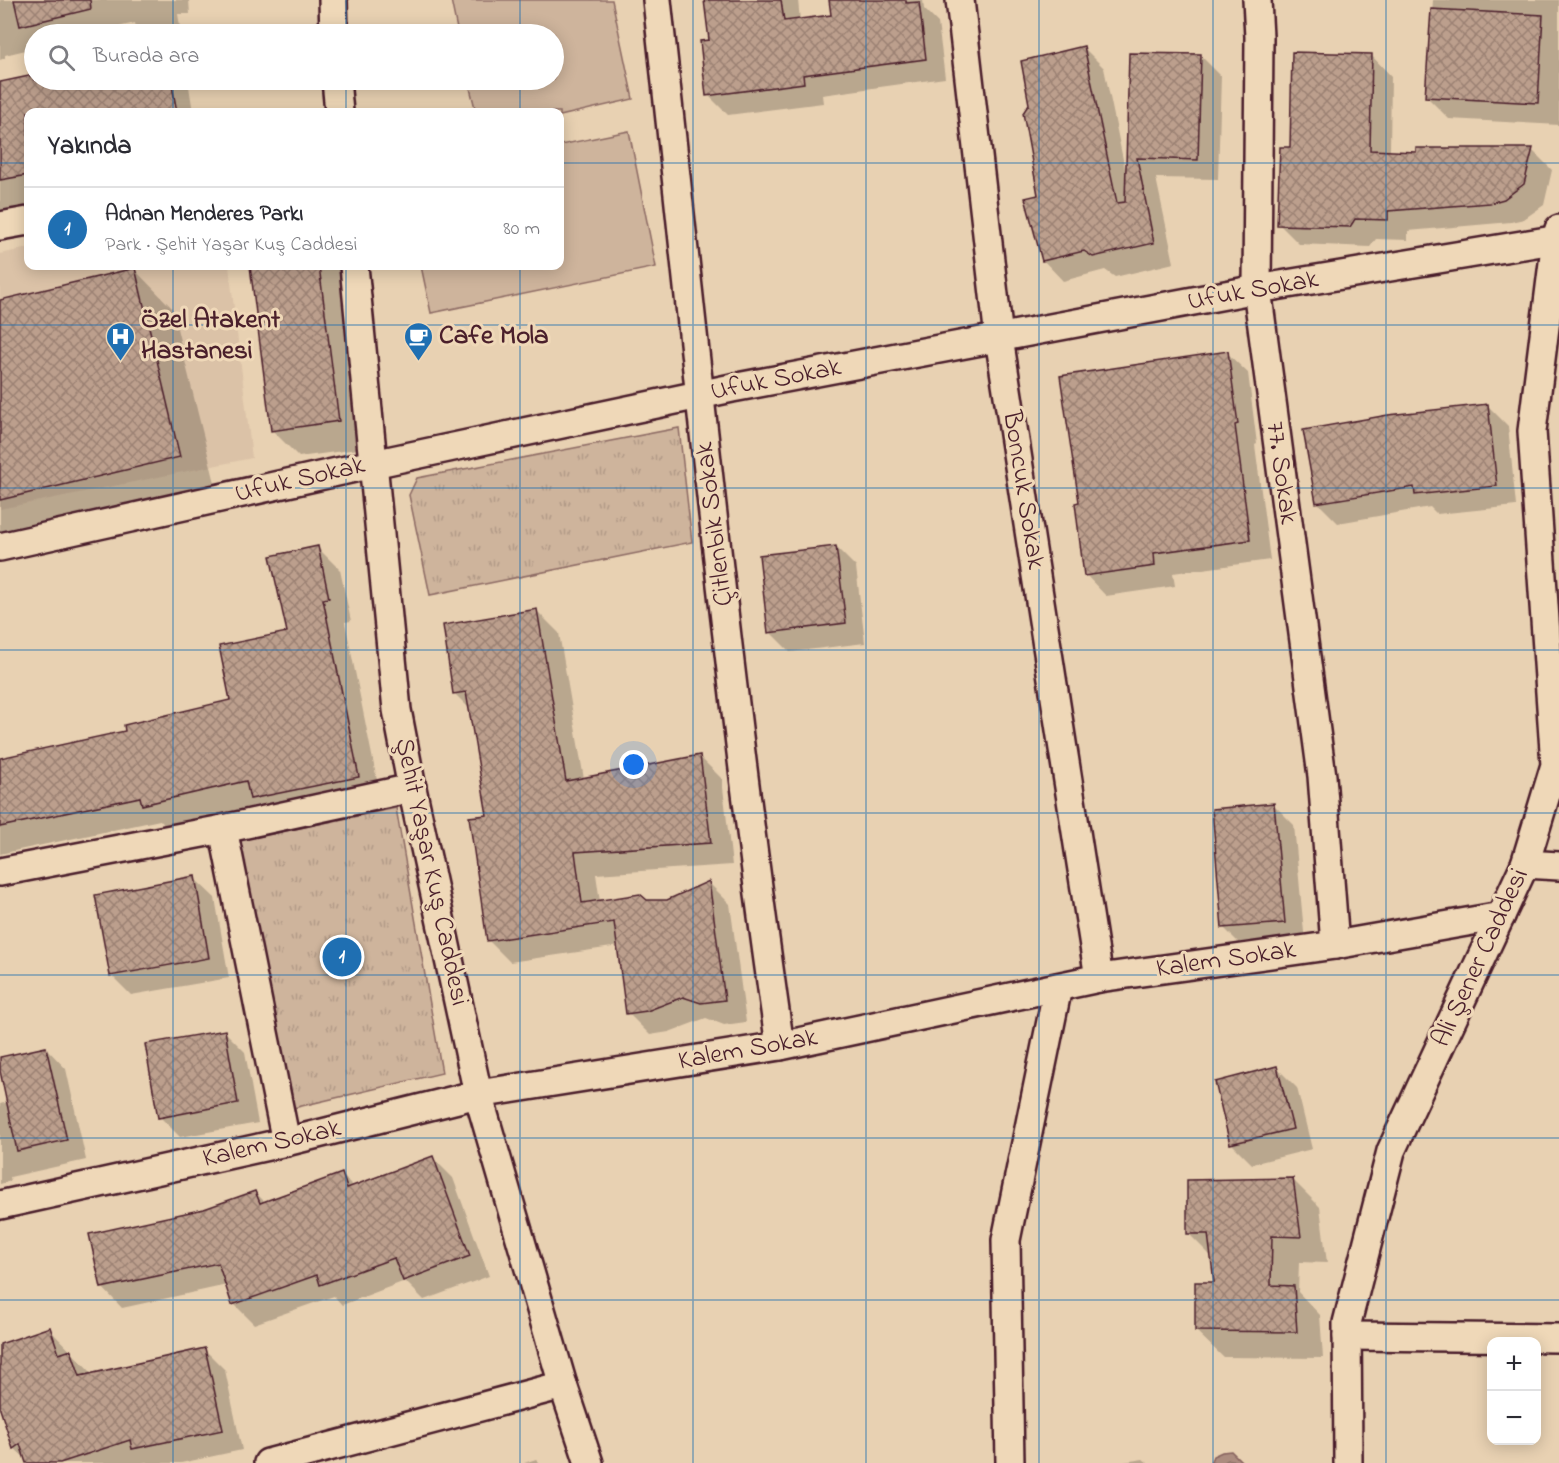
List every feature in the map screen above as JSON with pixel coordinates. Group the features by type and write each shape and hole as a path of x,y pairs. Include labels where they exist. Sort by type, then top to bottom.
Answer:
{"street":[{"path":"333,0 334,24"},
{"name":"Çitlenbik Sokak","path":"657,0 757,884 780,1046"},
{"name":"Boncuk Sokak","path":"960,0 999,338 1099,978"},
{"name":"77. Sokak","path":"1257,0 1257,289 1322,777 1335,945"},
{"path":"337,90 339,108"},
{"path":"0,226 24,222"},
{"name":"Ufuk Sokak","path":"0,547 373,464 700,395 1257,289 1558,236"},
{"name":"Ali Şener Caddesi","path":"1348,1463 1347,1323 1391,1151 1525,864 1555,765 1532,431 1558,236"},
{"name":"Şehit Yaşar Kuş Caddesi","path":"354,270 397,710 411,788 478,1094 563,1385 589,1463"},
{"path":"0,872 223,829 411,788"},
{"path":"223,829 286,1142"},
{"path":"1525,864 1559,866"},
{"name":"Kalem Sokak","path":"0,1205 286,1142 478,1094 780,1046 1099,978 1335,945 1501,916"},
{"path":"1010,1463 1006,1240 1058,987"},
{"path":"1347,1336 1559,1338"},
{"path":"268,1463 563,1385"}],"shaded area":[{"name":"Özel Atakent Hastanesi","path":"24,249 24,270 229,270 252,458 0,509 0,254"}],"green space":[{"path":"451,0 612,0 633,99 564,115 564,108 475,108 470,90 564,90 564,24 456,24"},
{"path":"629,131 656,267 431,313 422,270 564,270 564,144"},
{"path":"679,428 692,542 430,595 409,495 417,478"},
{"path":"396,808 442,1073 293,1108 237,841"}],"water":[{"path":"1231,1451 1243,1463 1210,1463 1213,1456"}],"building":[{"path":"14,0 90,0 91,9 20,26"},
{"path":"704,0 781,0 784,21 831,15 829,0 919,2 926,59 803,75 804,83 706,96 700,41 709,40"},
{"path":"1431,9 1543,15 1538,103 1425,97"},
{"path":"1084,46 1117,203 1125,202 1129,53 1201,54 1198,160 1137,158 1154,243 1093,257 1084,251 1042,261 1025,198 1038,195 1023,113 1029,104 1021,61"},
{"path":"1292,52 1372,54 1370,150 1416,152 1416,148 1533,148 1524,184 1504,199 1490,203 1388,211 1388,220 1355,219 1350,227 1277,225 1280,147 1290,147"},
{"path":"24,77 24,90 173,90 176,108 24,108 24,176 0,180 0,82"},
{"path":"127,270 135,270 180,457 0,500 0,300"},
{"path":"251,270 320,270 339,421 271,431"},
{"path":"1228,351 1250,540 1154,553 1155,566 1084,576 1075,503 1079,502 1060,376"},
{"path":"1488,404 1497,486 1415,495 1414,487 1316,503 1303,430 1388,415"},
{"path":"318,546 329,598 323,599 359,777 250,799 246,781 142,805 140,797 0,827 0,758 125,731 124,725 230,700 219,646 287,632 270,556"},
{"path":"836,546 846,623 768,633 759,555"},
{"path":"537,609 566,781 700,755 711,843 575,852 582,903 640,894 647,900 667,900 709,881 725,1000 701,1003 683,997 647,1011 626,1014 614,922 487,941 469,817 487,815 466,692 453,694 443,625"},
{"path":"1274,803 1285,923 1222,928 1212,809"},
{"path":"195,876 209,958 110,976 95,895"},
{"path":"225,1030 238,1103 158,1118 145,1044"},
{"path":"46,1047 67,1140 17,1151 0,1071 0,1057"},
{"path":"1277,1066 1293,1129 1230,1144 1215,1082"},
{"path":"433,1156 470,1256 403,1281 394,1258 320,1285 317,1275 232,1305 218,1263 101,1288 89,1234 204,1209 255,1191 260,1203 342,1173 347,1188"},
{"path":"1293,1178 1301,1237 1272,1236 1271,1285 1294,1286 1297,1332 1195,1331 1195,1282 1214,1282 1208,1234 1187,1234 1187,1180"},
{"path":"50,1327 59,1354 71,1350 80,1376 205,1348 223,1430 132,1449 130,1440 60,1463 26,1463 20,1444 13,1449 0,1409 0,1344"}],"place":[{"name":"Özel Atakent Hastanesi","path":"120,362"},
{"name":"Cafe Mola","path":"418,362"},
{"name":"Adnan Menderes Parkı","path":"342,957"}]}
